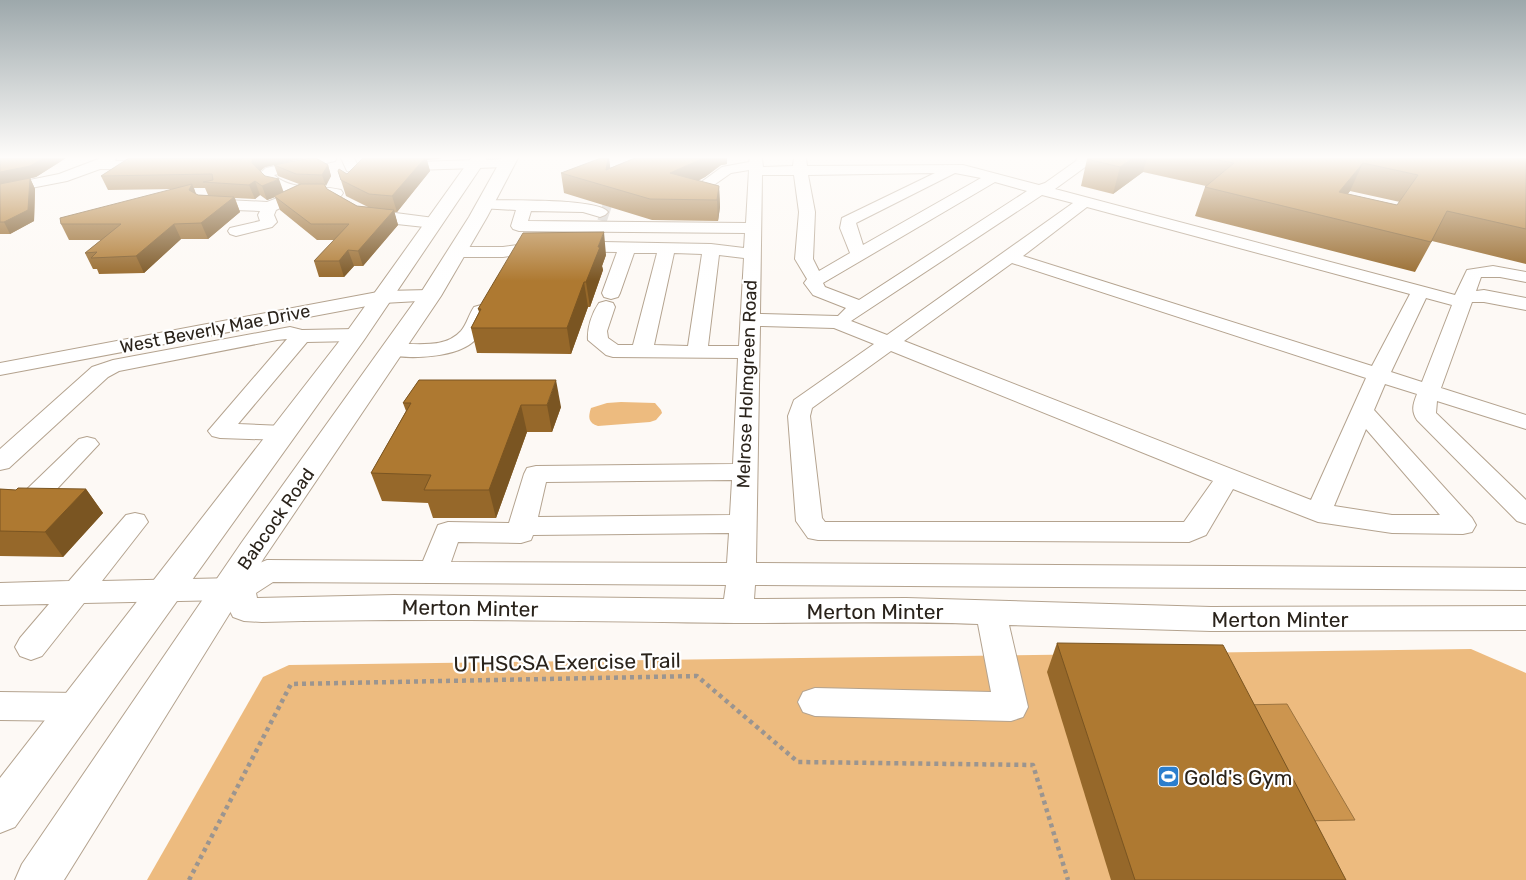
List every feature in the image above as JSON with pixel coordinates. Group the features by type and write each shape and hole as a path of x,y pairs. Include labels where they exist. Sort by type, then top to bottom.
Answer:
{"main road":[{"path":"0,812 167,591 384,297 450,199"},
{"name":"Babcock Road","path":"38,880 430,296 487,199"}],"street":[{"path":"205,204 269,207 288,199"},
{"path":"336,199 345,201 369,216 434,223"},
{"name":"Melrose Holmgreen Road","path":"738,612 755,199"},
{"path":"805,199 807,212 804,259 811,273 817,279"},
{"path":"859,255 848,228 848,221 893,199"},
{"path":"860,307 819,291 812,284 817,279 955,199"},
{"path":"837,322 1025,199"},
{"path":"1077,199 1420,292 1462,300 1484,296 1526,304"},
{"path":"1084,201 1010,257 802,404 799,416 809,521 818,531 1189,532 1196,528 1227,478"},
{"path":"484,205 584,206 620,218 630,227"},
{"path":"525,206 519,226 754,228"},
{"path":"236,231 269,222 266,215 269,207"},
{"path":"457,252 502,252 549,246 711,249 752,254"},
{"path":"627,248 597,331 598,340 612,351 748,352"},
{"path":"642,351 667,248"},
{"path":"697,352 711,249"},
{"path":"1010,257 1526,422"},
{"path":"1526,277 1507,272 1482,271 1473,274 1424,405 1425,415 1526,515"},
{"path":"1318,514 1378,376 1420,292"},
{"name":"West Beverly Mae Drive","path":"0,369 384,297 430,296"},
{"path":"393,350 425,351 457,342 467,336 481,311"},
{"path":"749,320 837,322 1318,514 1392,524 1463,524 1363,411"},
{"path":"0,462 100,372 113,366 276,334 290,333 301,336 356,335"},
{"path":"284,433 220,432 301,336"},
{"path":"0,501 31,501 87,444"},
{"path":"433,573 448,532 521,533 536,474 744,472"},
{"path":"31,647 135,522"},
{"path":"522,526 742,524"},
{"name":"Merton Minter","path":"1526,579 267,571 234,590 244,608 262,610 394,607 738,612 906,610 1211,619 1526,618"},
{"path":"0,594 234,590"},
{"path":"815,702 1011,707 992,613"},
{"path":"0,706 80,707"}],"path":[{"name":"UTHSCSA Exercise Trail","path":"189,880 291,684 697,676 798,762 1033,765 1068,880"}],"shaded area":[{"path":"607,403 655,403 662,413 656,420 650,422 598,426 591,421 589,417 591,408"},
{"path":"1471,649 1526,673 1526,880 147,880 263,677 289,665"},
{"path":"1287,704 1355,820 1306,821 1243,705"}],"building":[{"path":"0,199 29,199 28,210 4,222 0,222"},
{"path":"134,199 231,199 201,223 174,224 136,256 91,258 97,252 85,253 121,224 61,224 60,218"},
{"path":"278,199 345,199 357,206 394,210 358,251 348,250 339,261 314,261 349,224 311,224"},
{"path":"654,199 717,199 717,200"},
{"path":"1255,199 1371,199 1397,205 1401,199 1526,199 1526,229 1447,211 1431,242"},
{"path":"604,232 598,247 600,247 586,282 584,282 567,328 471,328 481,309 478,309 523,233"},
{"path":"419,380 556,380 547,405 521,405 489,490 424,490 431,475 371,473 411,403 403,403"},
{"path":"18,488 86,489 45,532 0,531 0,489 16,490"},
{"name":"Gold's Gym","path":"1057,643 1223,645 1346,880 1135,880"}],"tunnel":[{"path":"600,212 609,215"}],"place":[{"name":"Gold's Gym","path":"1168,777"}]}
